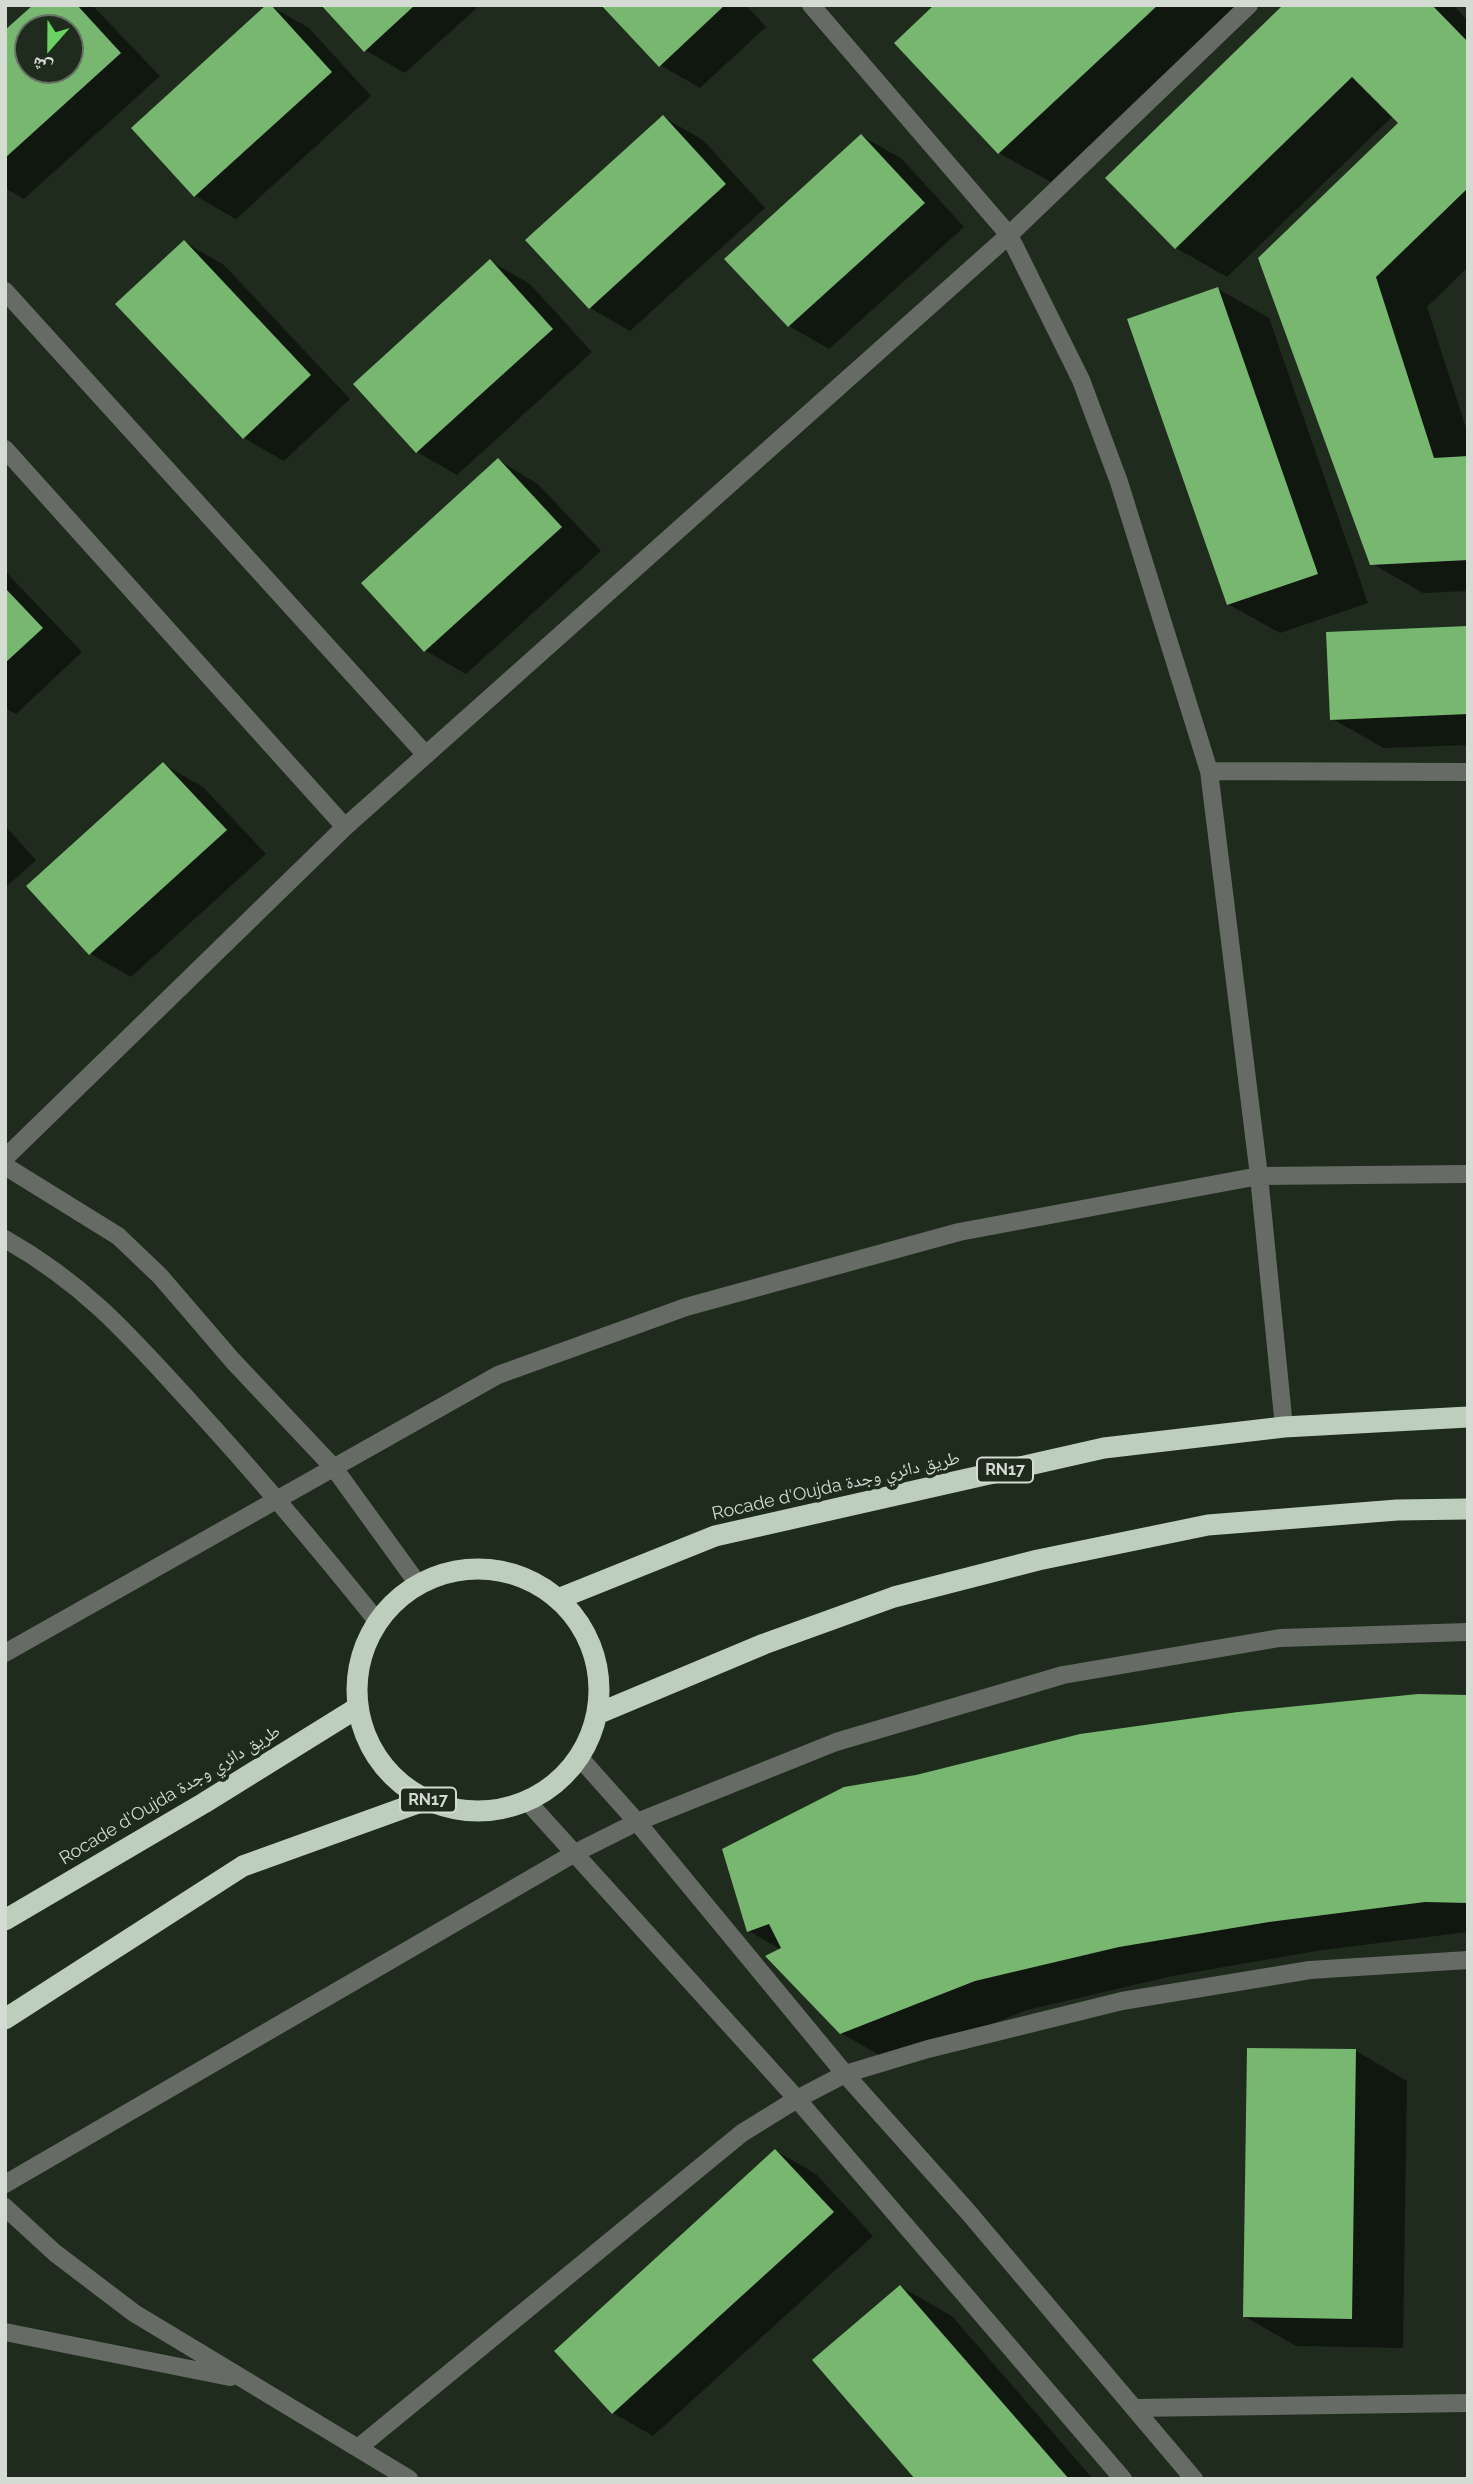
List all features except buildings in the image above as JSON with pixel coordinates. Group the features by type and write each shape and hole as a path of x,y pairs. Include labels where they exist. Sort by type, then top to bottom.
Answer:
{"highway":[{"name":"Rocade d'Oujda طريق دائري وجدة","path":"558,1599 715,1536 1104,1448 1284,1427 1468,1417"},
{"path":"597,1714 764,1644 894,1597 1038,1560 1208,1525 1397,1510 1468,1509"},
{"name":"RN17","path":"491,1570 527,1579 558,1599 579,1623 593,1651 599,1683 597,1714 590,1736 579,1758 565,1775 527,1801 493,1810 459,1810 426,1800 401,1784 380,1762 365,1737 357,1708 359,1662 377,1621 395,1600 418,1584 454,1571 491,1570"},
{"name":"Rocade d'Oujda طريق دائري وجدة","path":"5,1920 205,1804 357,1708"},
{"name":"RN17","path":"5,2019 243,1866 426,1800"}],"street":[{"path":"811,5 1009,235 1082,380 1119,482 1209,771 1258,1176 1284,1427"},
{"path":"5,1158 345,827 1009,235 1249,5"},
{"path":"5,291 426,755"},
{"path":"5,449 345,827"},
{"path":"1209,771 1468,772"},
{"path":"5,1166 74,1206 118,1236 140,1256 334,1468 418,1584"},
{"path":"5,1653 498,1375 686,1307 959,1232 1258,1176 1468,1174"},
{"path":"5,1239 67,1278 104,1309 279,1500 377,1621"},
{"path":"5,2184 575,1853 637,1822 836,1742 1063,1675 1280,1638 1468,1632"},
{"path":"579,1758 637,1822 845,2074 969,2213 1194,2479"},
{"path":"527,1801 797,2099 1123,2479"},
{"path":"358,2448 742,2133 797,2099 845,2074 928,2049 1122,2001 1310,1970 1468,1960"},
{"path":"5,2207 55,2253 134,2313 408,2479"},
{"path":"5,2332 243,2379"},
{"path":"1135,2409 1468,2403"}]}
